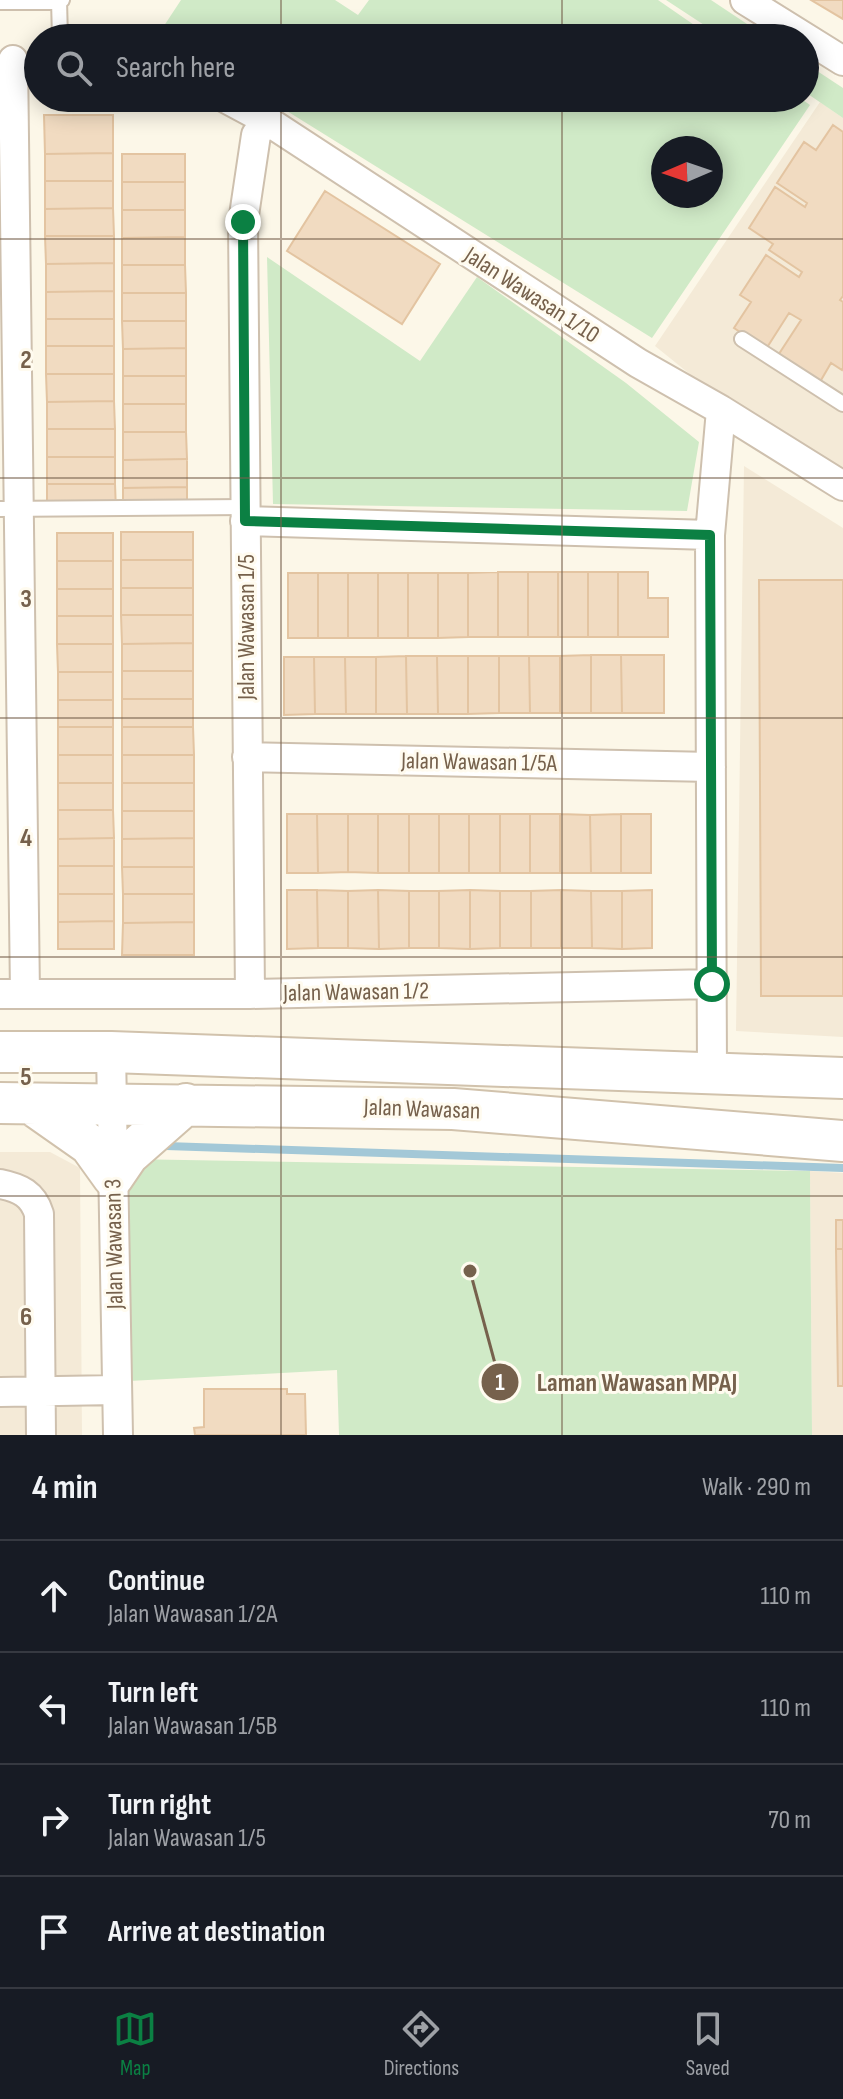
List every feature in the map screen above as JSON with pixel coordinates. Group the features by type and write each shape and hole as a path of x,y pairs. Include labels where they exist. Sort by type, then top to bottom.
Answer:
{"main road":[{"name":"Jalan Wawasan","path":"0,1052 111,1052 843,1078"},
{"name":"Jalan Wawasan","path":"16,1104 453,1109 843,1141"},
{"path":"16,1104 90,1145 113,1177 128,1155 186,1104"}],"street":[{"path":"745,0 784,24"},
{"path":"819,46 843,61"},
{"path":"12,994 9,509 17,60"},
{"name":"Jalan Wawasan 1/10","path":"251,112 638,363 721,410 843,486"},
{"name":"Jalan Wawasan 1/5","path":"250,994 243,222 256,135 266,120"},
{"path":"712,1073 710,535 721,410"},
{"path":"245,514 710,535"},
{"name":"Jalan Wawasan 1/5A","path":"247,757 711,767"},
{"name":"Jalan Wawasan 1/2","path":"12,994 250,994 712,984"},
{"name":"Jalan Wawasan 3","path":"111,1052 118,1435"},
{"path":"0,1184 27,1193 39,1214 41,1435"},
{"path":"0,1392 116,1390"}],"lane":[{"path":"0,2 60,1 60,24"},
{"path":"742,339 843,404"},
{"path":"9,509 245,514"}],"shaded area":[{"path":"819,103 843,118 843,474 712,392 655,346 813,112 819,112"},
{"path":"744,466 843,528 843,1037 736,1031"},
{"path":"0,1152 50,1152 80,1168 82,1435 0,1435"},
{"path":"810,1171 843,1173 843,1435 812,1435"}],"green space":[{"path":"181,0 335,0 358,15 369,0 658,0 693,24 165,24"},
{"path":"666,0 711,0 747,24 703,24"},
{"path":"819,72 843,88 843,118 819,102"},
{"path":"289,112 805,112 652,338"},
{"path":"267,257 420,361 477,277 626,383 699,442 687,511 273,504"},
{"path":"127,1159 810,1171 812,1435 339,1435 337,1370 129,1381"}],"building":[{"path":"811,0 843,0 843,19"},
{"path":"44,115 113,115 113,153 45,154"},
{"path":"833,125 843,132 843,296 840,300 843,302 843,368 831,363 817,387 775,360 801,320 789,313 766,349 734,328 751,302 740,295 766,255 799,277 802,272 769,250 773,244 749,228 775,187 805,207 807,203 777,183 804,142 816,150"},
{"path":"113,153 113,181 45,181 45,154"},
{"path":"122,154 185,154 185,182 122,182"},
{"path":"45,181 113,181 113,208 45,209"},
{"path":"122,182 185,182 185,210 122,210"},
{"path":"325,191 440,264 402,324 287,251"},
{"path":"113,208 114,236 45,236 45,209"},
{"path":"122,210 185,210 185,237 122,238"},
{"path":"45,236 114,236 114,263 46,264"},
{"path":"185,237 185,265 122,265 122,238"},
{"path":"114,263 114,291 46,292 46,264"},
{"path":"122,265 185,265 186,293 122,293"},
{"path":"114,291 114,319 46,319 46,292"},
{"path":"122,293 186,293 186,321 122,321"},
{"path":"46,319 114,319 114,346 46,346"},
{"path":"122,321 186,321 186,348 123,349"},
{"path":"46,346 114,346 114,374 46,374"},
{"path":"186,348 186,376 123,376 123,349"},
{"path":"46,374 114,374 114,401 47,402"},
{"path":"123,376 186,376 186,404 123,404"},
{"path":"114,401 115,429 47,429 47,402"},
{"path":"123,404 186,404 186,432 123,432"},
{"path":"47,429 115,429 115,457 47,457"},
{"path":"123,432 186,432 187,459 123,460"},
{"path":"47,457 115,457 115,484 47,484"},
{"path":"187,459 187,487 123,488 123,460"},
{"path":"47,484 115,484 116,511 47,512"},
{"path":"187,487 187,515 123,515 123,488"},
{"path":"121,532 193,532 193,560 121,560"},
{"path":"57,533 113,533 113,561 57,561"},
{"path":"121,560 193,560 193,588 121,588"},
{"path":"57,561 113,561 113,589 57,589"},
{"path":"498,572 528,572 528,637 498,637"},
{"path":"498,572 498,637 468,637 468,573"},
{"path":"528,572 558,572 558,637 528,637"},
{"path":"558,572 588,572 588,637 558,637"},
{"path":"588,572 618,572 618,637 588,637"},
{"path":"618,572 648,572 648,598 668,598 668,637 618,637"},
{"path":"288,573 318,573 318,638 288,638"},
{"path":"318,573 348,573 348,638 318,638"},
{"path":"348,573 378,573 378,638 348,638"},
{"path":"378,573 408,573 408,638 378,638"},
{"path":"408,573 438,573 438,638 408,638"},
{"path":"438,573 468,573 468,637 438,638"},
{"path":"759,580 843,580 843,996 761,996"},
{"path":"121,588 193,588 193,615 121,615"},
{"path":"57,589 113,589 113,616 57,616"},
{"path":"121,615 193,615 193,643 122,644"},
{"path":"57,616 113,616 113,644 57,644"},
{"path":"193,643 193,671 122,671 122,644"},
{"path":"57,644 113,644 113,672 58,672"},
{"path":"591,655 621,655 622,713 591,713"},
{"path":"591,655 591,713 560,713 560,656"},
{"path":"621,655 664,655 664,713 622,713"},
{"path":"406,656 437,656 438,714 407,714"},
{"path":"406,656 407,714 376,714 376,657"},
{"path":"437,656 468,656 468,714 438,714"},
{"path":"468,656 499,656 499,713 468,714"},
{"path":"499,656 529,656 530,713 499,713"},
{"path":"529,656 560,656 560,713 530,713"},
{"path":"284,657 314,657 315,714 284,715"},
{"path":"314,657 345,657 346,714 315,714"},
{"path":"345,657 376,657 376,714 346,714"},
{"path":"122,671 193,671 193,699 122,699"},
{"path":"58,672 113,672 113,700 58,700"},
{"path":"122,699 193,699 193,727 122,727"},
{"path":"58,700 113,700 113,727 58,727"},
{"path":"58,727 113,727 113,755 58,755"},
{"path":"122,727 193,727 194,755 122,755"},
{"path":"58,755 113,755 113,783 58,783"},
{"path":"122,755 194,755 194,783 122,783"},
{"path":"58,783 113,783 113,810 58,810"},
{"path":"122,783 194,783 194,811 122,811"},
{"path":"58,810 113,810 114,838 58,839"},
{"path":"122,811 194,811 194,838 122,839"},
{"path":"287,814 317,814 318,873 287,873"},
{"path":"317,814 348,814 348,872 318,873"},
{"path":"348,814 378,814 378,873 348,872"},
{"path":"378,814 409,814 409,873 378,873"},
{"path":"409,814 439,814 439,873 409,873"},
{"path":"439,814 469,814 469,873 439,873"},
{"path":"469,814 500,814 500,873 469,873"},
{"path":"500,814 530,814 530,873 500,873"},
{"path":"530,814 560,814 560,873 530,873"},
{"path":"560,814 590,815 591,873 560,873"},
{"path":"621,814 651,814 651,873 621,873"},
{"path":"621,814 621,873 591,873 590,815"},
{"path":"114,838 114,866 58,866 58,839"},
{"path":"194,838 194,867 122,867 122,839"},
{"path":"58,866 114,866 114,894 58,894"},
{"path":"122,867 194,867 194,894 123,894"},
{"path":"287,890 317,890 318,948 287,949"},
{"path":"317,890 348,891 348,948 318,948"},
{"path":"378,890 379,949 348,948 348,891"},
{"path":"378,890 409,891 409,948 379,949"},
{"path":"470,890 470,949 439,948 439,891"},
{"path":"470,890 500,891 500,948 470,949"},
{"path":"561,890 561,948 531,948 531,891"},
{"path":"561,890 591,891 592,948 561,948"},
{"path":"652,890 652,948 622,949 622,891"},
{"path":"409,891 439,891 439,948 409,948"},
{"path":"500,891 531,891 531,948 500,948"},
{"path":"591,891 622,891 622,949 592,948"},
{"path":"58,894 114,894 114,921 58,922"},
{"path":"123,894 194,894 194,922 123,923"},
{"path":"114,921 114,949 58,949 58,922"},
{"path":"194,922 194,955 122,955 123,923"},
{"path":"836,1220 843,1220 843,1249 836,1249"},
{"path":"836,1249 843,1249 843,1386 838,1386"},
{"path":"204,1389 287,1389 287,1394 305,1394 306,1435 195,1435 194,1428 204,1427"}],"waterway":[{"path":"166,1146 843,1168"}],"place":[{"name":"Laman Wawasan MPAJ","path":"470,1271"}],"route":[{"path":"243,222 245,521 710,535 712,984"}]}
